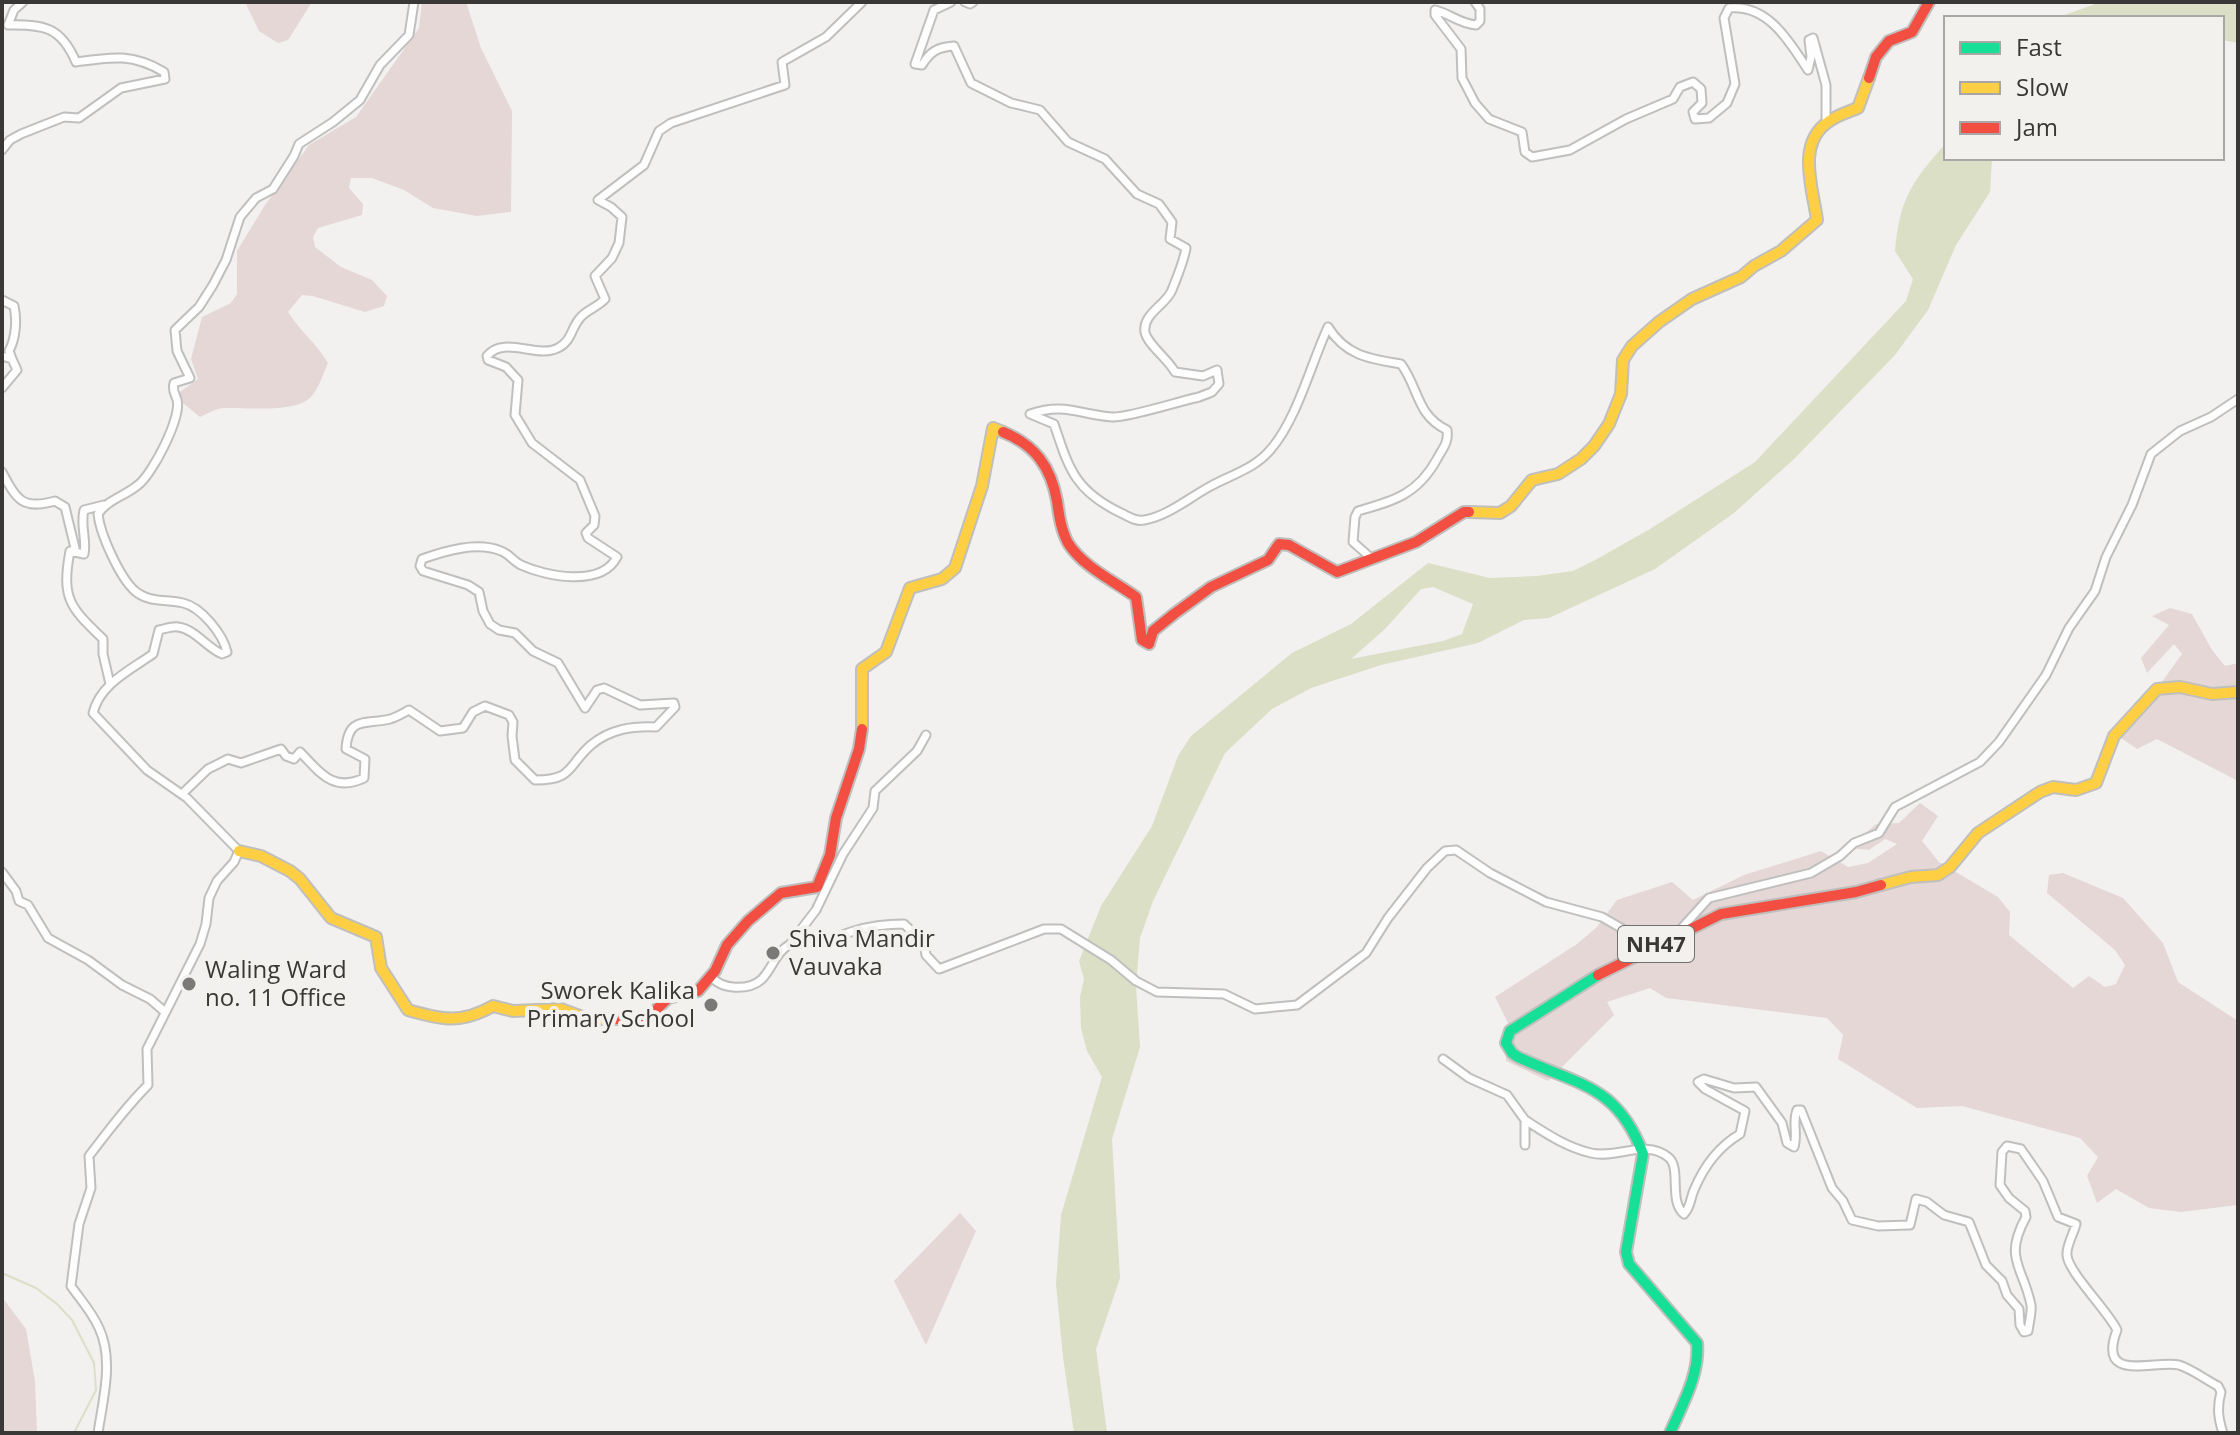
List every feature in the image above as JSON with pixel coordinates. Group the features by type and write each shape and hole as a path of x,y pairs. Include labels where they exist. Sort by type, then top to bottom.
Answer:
{"main road":[{"path":"239,851 261,856 298,876 307,892 329,917 345,927 368,931 376,937 381,968 408,1010 450,1022 474,1018 493,1006 513,1011 561,1009 588,1019 646,1020 659,1003 673,993 698,991 711,976 727,945 748,921 781,893 817,887 830,855 836,818 859,749 864,720 862,669 886,652 910,588 936,582 954,572 984,479 986,449 993,428 1020,437 1044,461 1056,494 1060,526 1075,553 1136,597 1142,640 1149,644 1153,631 1174,614 1211,587 1268,560 1279,544 1289,545 1337,572 1416,542 1464,512 1500,513 1511,506 1532,480 1558,474 1581,459 1609,424 1621,394 1623,360 1632,346 1692,299 1741,277 1781,251 1817,220 1808,162 1811,145 1826,122 1858,108 1876,57 1889,41 1912,32 1929,2"},
{"name":"NH47","path":"1641,1148 1620,1110 1611,1101 1589,1085 1512,1053 1506,1043 1510,1031 1608,968 1721,914 1856,892 1911,877 1938,875 1950,867 1978,833 2040,792 2053,787 2076,790 2096,783 2114,736 2157,689 2180,687 2212,694 2238,692"},
{"path":"1641,1148 1640,1181 1626,1252 1629,1264 1693,1335 1698,1353 1691,1384 1670,1433"}],"street":[{"path":"2,150 10,140 21,134 64,117 79,118 121,88 165,79 164,72 146,61 123,57 76,62 68,42 53,30 34,25 8,25 14,10 23,2"},
{"path":"72,551 84,554 84,510 104,505 142,482 161,456 176,416 177,400 172,393 174,383 190,378 177,351 175,330 199,307 213,285 226,260 240,217 256,198 273,189 299,144 360,100 380,65 409,35 414,2"},
{"path":"182,794 208,769 228,759 241,763 281,749 286,756 294,759 300,752 319,775 329,780 357,782 364,778 365,759 346,749 346,739 353,727 366,721 394,718 409,710 440,731 463,728 473,712 485,706 509,715 513,722 515,760 535,780 566,775 591,746 612,733 629,726 656,727 670,715 674,703 640,705 604,688 597,690 585,708 558,663 533,651 515,633 499,630 490,624 479,592 468,585 423,571 420,566 422,559 458,549 501,551 517,563 544,574 574,578 598,572 614,562 617,557 588,538 586,533 594,525 595,516 580,480 532,443 515,415 518,380 506,367 488,360 487,356 496,348 521,348 543,353 558,348 568,341 580,318 602,303 605,299 595,276 612,258 619,243 622,217 598,200 644,165 659,131 671,123 785,85 782,62 826,37 862,2"},
{"path":"951,2 934,10 915,64 922,65 929,53 954,46 971,83 1011,103 1040,110 1068,142 1105,159 1137,194 1159,204 1172,222 1170,239 1186,248 1172,292 1146,323 1145,333 1154,349 1167,358 1175,372 1203,376 1217,370 1219,384 1212,392 1199,397 1114,418 1072,408 1044,409 1030,414 1054,424 1067,463 1078,484 1112,509 1139,521 1154,518 1215,483 1247,470 1271,449 1300,400 1310,365 1328,327 1332,334 1361,356 1401,364 1427,416 1434,424 1447,430 1448,438 1428,477 1400,498 1358,511 1353,542 1371,558"},
{"path":"965,2 973,2"},
{"path":"1475,2 1480,9 1480,21 1476,25 1459,23 1444,12 1435,10 1435,15 1461,49 1462,78 1475,103 1489,119 1522,132 1525,152 1532,157 1570,150 1626,119 1673,99 1680,87 1693,82 1701,89 1702,103 1693,112 1695,119 1709,118 1727,103 1735,84 1724,18 1729,8 1746,6 1766,17 1789,42 1808,70 1811,57 1809,40 1813,38 1826,85 1826,122"},
{"path":"2,300 14,306 16,311 14,341 9,351 17,370 2,388"},
{"path":"2,356 12,359"},
{"path":"1677,934 1709,898 1811,873 1840,856 1854,843 1879,833 1895,807 1980,762 1999,742 2046,675 2069,628 2095,591 2106,557 2132,505 2151,454 2180,431 2211,417 2238,399"},
{"path":"2,472 21,502 34,506 55,501 65,507 75,548 65,582 69,601 103,639 110,684"},
{"path":"98,1433 108,1371 107,1357 101,1330 71,1286 79,1224 91,1188 89,1156 116,1123 123,1109 148,1085 147,1049 200,944 209,898 217,881 234,862 239,851 182,794 147,770 93,713 96,702 110,684 153,654 159,630 178,626 214,650 222,654 227,652 225,643 199,611 184,603 154,600 135,591 103,538 98,514 104,505"},
{"path":"711,976 716,983 733,987 750,985 762,979 816,910 843,854 873,808 875,791 917,751 926,735"},
{"path":"788,945 801,941 815,946 856,930 904,924 924,943 926,955 939,969 1056,927 1085,942 1136,981 1157,992 1224,994 1255,1009 1297,1005 1366,953 1388,918 1427,868 1445,851 1456,850 1508,883 1546,902 1602,917 1652,946"},
{"path":"2,872 16,891 19,901 28,905 48,938 150,999 165,1012"},
{"path":"1443,1059 1469,1078 1507,1095 1525,1120 1566,1147 1604,1155 1641,1148 1666,1155 1673,1162 1676,1199 1679,1210 1684,1214 1688,1211 1705,1167 1723,1144 1740,1134 1745,1111 1698,1082 1704,1079 1734,1088 1756,1087 1782,1123 1787,1143 1794,1147 1797,1137 1794,1116 1797,1110 1801,1110 1832,1188 1843,1201 1852,1220 1878,1226 1910,1225 1916,1199 1927,1202 1944,1215 1969,1222 1986,1265 2002,1281 2007,1295 2019,1309 2020,1325 2024,1332 2028,1331 2032,1307 2014,1251 2018,1232 2026,1217 2025,1211 2009,1198 2000,1185 2002,1152 2007,1146 2021,1149 2043,1181 2058,1217 2076,1224 2066,1253 2089,1295 2110,1315 2117,1330 2113,1351 2118,1360 2138,1367 2168,1363 2182,1366 2218,1386 2221,1392 2219,1422 2223,1433"},
{"path":"1525,1120 1525,1145"}],"shaded area":[{"path":"245,2 312,2 288,40 278,43 259,31"},
{"path":"422,2 466,2 481,48 512,111 511,212 477,216 433,208 404,190 372,178 351,178 349,188 363,204 362,215 318,228 313,237 315,247 341,267 372,280 387,296 384,306 365,312 302,295 288,312 328,363 311,397 282,408 221,408 200,417 183,403 180,392 198,379 191,359 202,317 231,303 237,294 237,251 265,205 309,145 356,117 419,28"},
{"path":"2101,2 2238,2 2238,43 2224,40 2224,16 2062,16"},
{"path":"1944,145 1944,160 1992,160 1990,192 1956,245 1928,310 1895,355 1794,459 1734,513 1655,569 1549,618 1524,620 1478,643 1381,665 1311,688 1272,709 1225,753 1153,901 1140,938 1136,986 1140,1047 1112,1139 1120,1278 1096,1349 1107,1433 1074,1433 1056,1284 1061,1215 1102,1077 1087,1051 1081,1028 1080,997 1084,979 1079,961 1101,906 1152,826 1178,756 1191,736 1292,653 1351,624 1428,563 1490,578 1573,571 1650,529 1755,462 1906,301 1913,279 1895,251 1900,217 1916,181","holes":["1433,587 1473,604 1462,634 1443,641 1351,659 1385,629 1421,589"]},
{"path":"2170,608 2192,614 2212,650 2225,666 2238,663 2238,781 2157,739 2137,749 2121,738 2182,654 2174,644 2147,673 2141,658 2169,625 2152,616"},
{"path":"1920,803 1938,816 1922,841 1939,862 1998,897 2010,912 2009,935 2073,988 2089,976 2105,987 2116,984 2125,965 2115,950 2047,893 2049,875 2063,873 2123,898 2163,943 2178,982 2238,1021 2238,1205 2181,1212 2149,1208 2116,1189 2097,1203 2087,1176 2098,1157 2080,1138 1962,1106 1917,1108 1838,1059 1843,1035 1827,1018 1666,998 1650,988 1607,1002 1614,1015 1548,1081 1506,1061 1508,1023 1495,997 1577,944 1596,928 1617,900 1672,882 1693,900 1744,875 1821,851 1848,867 1868,863 1897,844 1885,839 1869,850 1849,848 1876,824 1899,823"},
{"path":"960,1213 976,1231 926,1345 894,1281"},
{"path":"2,1297 26,1329 35,1381 37,1433 2,1433"}],"waterway":[{"path":"2,1273 36,1288 57,1304 72,1320 94,1363 96,1390 74,1433"}],"traffic: fast":[{"path":"1598,975 1510,1031 1506,1043 1518,1057 1577,1082 1608,1100 1633,1131 1643,1154 1626,1252 1629,1264 1697,1343 1693,1378 1670,1433"}],"traffic: slow":[{"path":"1469,512 1500,513 1511,506 1532,480 1558,474 1581,459 1609,424 1621,394 1623,360 1632,346 1692,299 1741,277 1781,251 1817,220 1809,168 1812,142 1828,122 1858,108 1869,78"},
{"path":"862,729 862,669 886,652 910,588 942,579 955,568 982,486 993,428 1003,432"},
{"path":"1881,885 1911,877 1938,875 1950,867 1978,833 2040,792 2053,787 2076,790 2096,783 2114,736 2157,689 2180,687 2212,694 2238,692"},
{"path":"239,851 261,856 290,871 331,918 376,937 381,968 408,1010 431,1016 461,1018 493,1006 513,1011 561,1009 588,1019 615,1019"}],"traffic: jam":[{"path":"1869,78 1876,57 1889,41 1912,32 1929,2"},
{"path":"1003,432 1024,443 1046,468 1064,533 1074,552 1136,597 1142,640 1149,644 1153,631 1174,614 1211,587 1268,560 1279,544 1289,545 1337,572 1416,542 1464,512 1469,512"},
{"path":"615,1019 646,1020 668,998 698,991 715,971 727,945 748,921 781,893 817,887 830,855 836,818 859,749 862,729"},
{"path":"1598,975 1721,914 1856,892 1881,885"}],"place":[{"name":"Shiva Mandir Vauvaka","path":"773,953"},
{"name":"Waling Ward no. 11 Office","path":"189,984"},
{"name":"Sworek Kalika Primary School","path":"711,1005"}]}
